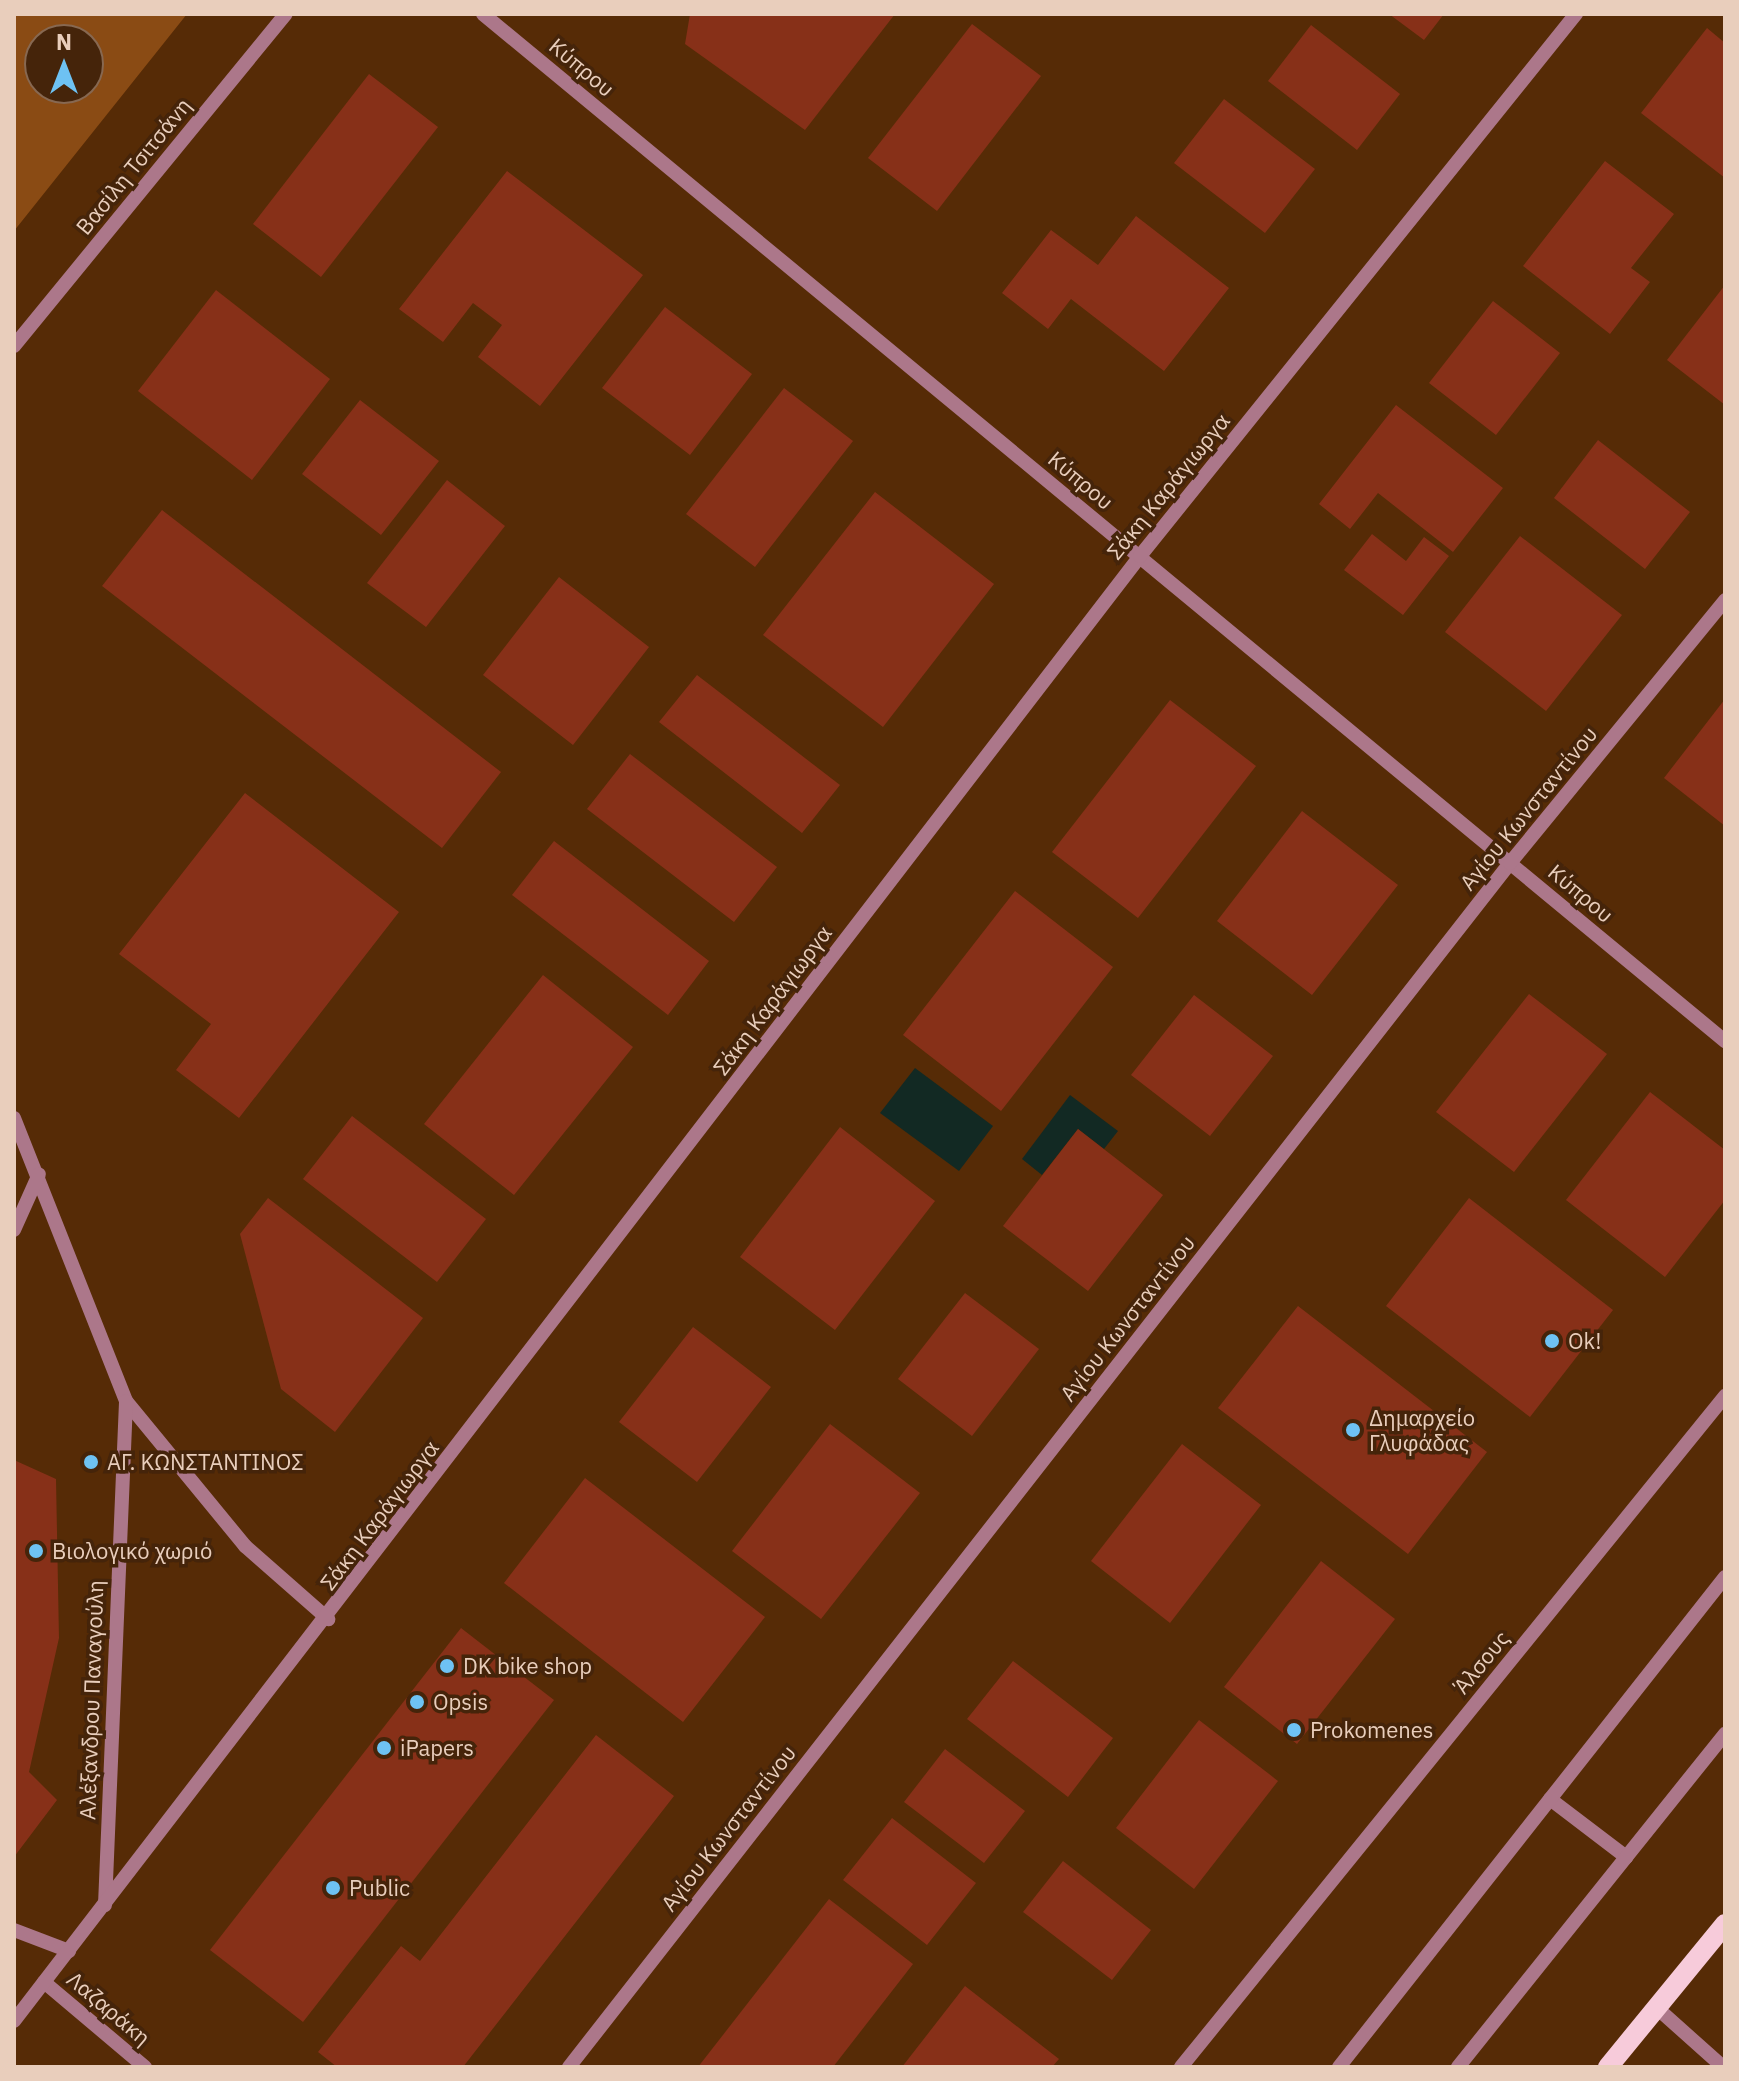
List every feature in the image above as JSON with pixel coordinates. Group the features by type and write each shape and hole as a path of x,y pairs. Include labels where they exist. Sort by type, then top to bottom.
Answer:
{"main road":[{"path":"1608,2067 1725,1924"}],"street":[{"name":"Βασίλη Τσιτσάνη","path":"14,346 286,14"},
{"name":"Κύπρου","path":"483,14 1725,1041"},
{"name":"Σάκη Καράγιωργα","path":"14,2021 328,1619 1140,556 1576,14"},
{"name":"Αγίου Κωνσταντίνου","path":"569,2067 1510,863 1725,600"},
{"name":"Αλέξανδρου Παναγούλη","path":"14,1118 39,1174 126,1401 245,1546 328,1619"},
{"path":"14,1230 39,1174"},
{"name":"Άλσους","path":"1181,2067 1725,1396"},
{"name":"Αλέξανδρου Παναγούλη","path":"105,1905 126,1401"},
{"path":"1339,2067 1725,1577"},
{"path":"1458,2067 1725,1734"},
{"path":"1550,1799 1626,1857"},
{"path":"14,1930 69,1951"},
{"name":"Λαζαράκη","path":"44,1982 145,2067"},
{"path":"1657,2008 1723,2067"}],"shaded area":[{"path":"14,14 187,14 14,231"}],"water":[{"path":"915,1068 993,1126 959,1171 880,1113"},
{"path":"1070,1095 1118,1131 1104,1149 1078,1129 1042,1175 1022,1159"}],"building":[{"path":"690,14 895,14 805,130 685,44"},
{"path":"1389,14 1444,14 1424,40"},
{"path":"972,24 1041,76 937,211 868,158"},
{"path":"1311,25 1400,94 1357,150 1268,81"},
{"path":"1707,28 1725,43 1725,178 1641,113"},
{"path":"369,74 438,127 321,277 253,224"},
{"path":"1224,99 1315,169 1265,233 1174,163"},
{"path":"1605,161 1674,214 1631,268 1650,282 1610,334 1523,266"},
{"path":"507,171 643,275 540,406 478,357 502,325 473,303 443,342 399,309"},
{"path":"1136,216 1229,288 1164,371 1071,299 1048,329 1002,293 1051,230 1098,265"},
{"path":"1725,285 1725,405 1667,360"},
{"path":"216,290 330,379 252,480 138,391"},
{"path":"1493,301 1560,353 1496,435 1429,383"},
{"path":"665,307 752,374 690,455 602,388"},
{"path":"784,388 853,441 755,567 686,514"},
{"path":"360,400 439,461 381,535 302,474"},
{"path":"1396,405 1503,488 1453,552 1378,493 1350,529 1319,504"},
{"path":"1598,440 1690,512 1645,569 1554,498"},
{"path":"447,480 505,526 426,627 367,583"},
{"path":"875,492 994,584 883,727 763,635"},
{"path":"162,510 501,772 442,848 102,586"},
{"path":"1372,534 1406,561 1424,537 1449,556 1403,615 1344,570"},
{"path":"1520,536 1622,615 1546,711 1445,632"},
{"path":"559,577 649,647 573,745 483,675"},
{"path":"697,675 840,785 802,833 659,722"},
{"path":"1725,699 1725,826 1664,778"},
{"path":"1170,700 1256,766 1138,918 1052,852"},
{"path":"630,754 777,867 734,922 587,809"},
{"path":"245,793 399,912 239,1118 176,1070 211,1024 119,954"},
{"path":"1302,811 1398,885 1312,995 1217,921"},
{"path":"554,841 709,961 668,1015 512,895"},
{"path":"1015,891 1113,967 1001,1111 903,1035"},
{"path":"543,975 633,1047 514,1195 424,1124"},
{"path":"1529,994 1607,1054 1514,1172 1436,1112"},
{"path":"1194,995 1273,1056 1210,1136 1131,1075"},
{"path":"1650,1092 1725,1150 1725,1200 1665,1277 1566,1200"},
{"path":"352,1116 486,1219 437,1282 303,1179"},
{"path":"840,1127 935,1201 835,1330 740,1257"},
{"path":"1078,1129 1163,1195 1088,1291 1003,1226"},
{"path":"268,1198 423,1318 335,1432 281,1389 240,1234"},
{"path":"1469,1198 1613,1310 1530,1417 1386,1306"},
{"path":"965,1293 1039,1349 972,1436 898,1379"},
{"name":"Δημαρχείο Γλυφάδας","path":"1298,1306 1487,1452 1408,1554 1218,1408"},
{"path":"693,1327 771,1387 697,1482 619,1422"},
{"path":"830,1424 920,1493 821,1619 732,1551"},
{"path":"1182,1444 1261,1505 1170,1623 1091,1561"},
{"path":"14,1460 56,1479 59,1638 29,1772 57,1800 14,1857"},
{"path":"585,1478 765,1617 683,1722 504,1583"},
{"path":"1321,1561 1395,1619 1297,1744 1224,1687"},
{"name":"Public","path":"461,1628 554,1700 303,2022 210,1950"},
{"path":"1013,1661 1113,1738 1068,1797 967,1719"},
{"path":"1199,1720 1278,1781 1194,1889 1116,1828"},
{"path":"596,1735 674,1796 463,2067 337,2067 318,2052 401,1946 420,1961"},
{"path":"945,1749 1025,1811 984,1863 904,1802"},
{"path":"892,1818 976,1883 927,1945 843,1880"},
{"path":"1063,1861 1151,1930 1112,1980 1023,1912"},
{"path":"829,1899 913,1964 833,2067 698,2067"},
{"path":"965,1986 1059,2059 1052,2067 902,2067"}],"place":[{"name":"Ok!","path":"1552,1341"},
{"name":"Δημαρχείο Γλυφάδας","path":"1353,1430"},
{"name":"ΑΓ. ΚΩΝΣΤΑΝΤΙΝΟΣ","path":"91,1462"},
{"name":"Βιολογικό χωριό","path":"36,1551"},
{"name":"DK bike shop","path":"447,1666"},
{"name":"Opsis","path":"417,1702"},
{"name":"Prokomenes","path":"1294,1730"},
{"name":"iPapers","path":"384,1748"},
{"name":"Public","path":"333,1888"}]}
